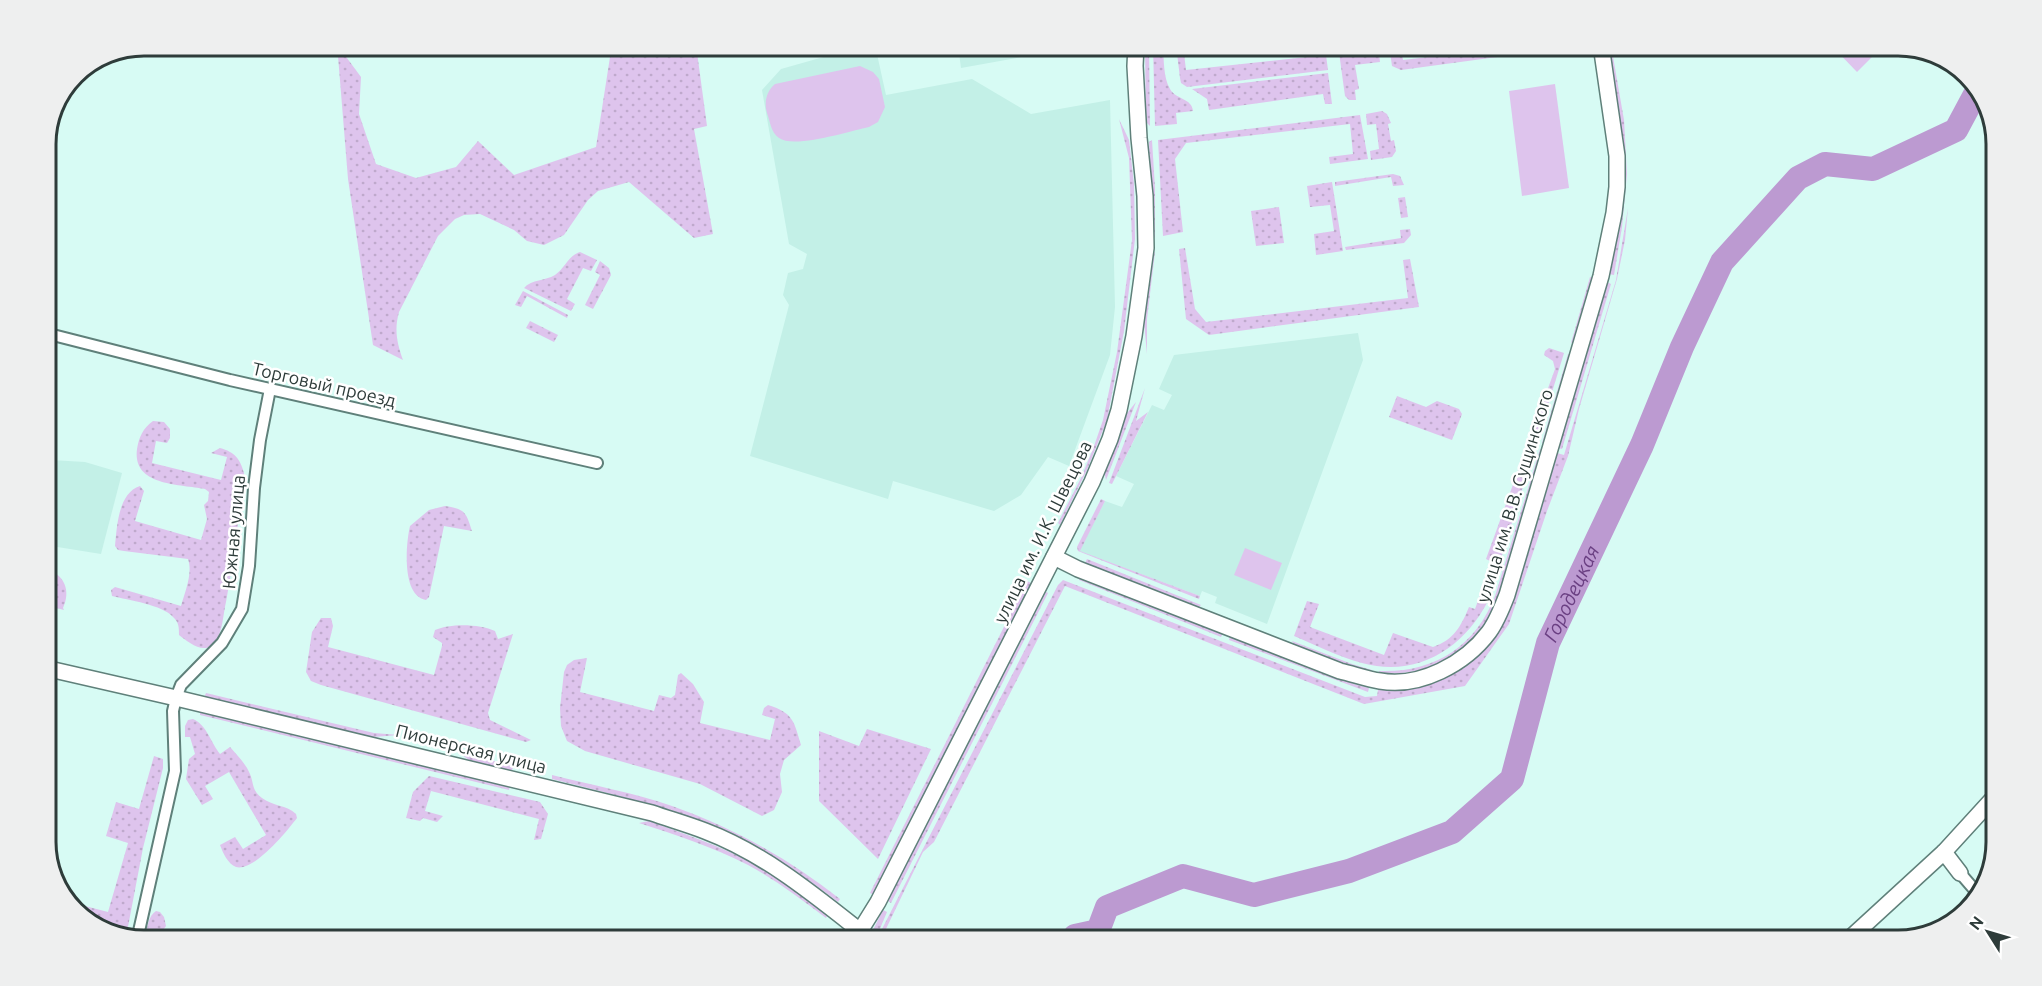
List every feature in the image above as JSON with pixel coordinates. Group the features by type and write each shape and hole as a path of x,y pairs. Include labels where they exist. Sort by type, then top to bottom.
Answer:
{"street":[{"name":"улица им. И.К. Швецова","path":"861,930 878,902 1054,557 1092,482 1110,439 1125,383 1134,336 1146,248 1145,196 1139,138 1135,56"},
{"name":"улица им. В.В. Сущинского","path":"1054,557 1089,573 1340,671 1381,681 1407,681 1435,674 1473,650 1498,618 1507,595 1601,276 1615,204 1617,156 1603,56"},
{"name":"Торговый проезд","path":"56,336 270,389 597,463"},
{"name":"Южная улица","path":"139,930 175,771 173,711 176,698 181,685 222,643 243,609 249,566 255,479 270,389"},
{"name":"Пионерская улица","path":"56,671 652,813 706,831 748,851 808,890 859,930"},
{"path":"1859,930 1944,852 1986,806"},
{"path":"1944,852 1974,889"}],"shaded area":[{"path":"827,56 877,56 886,95 972,79 1031,114 1110,100 1115,307 1110,355 1069,466 1048,457 1021,495 994,511 893,481 888,499 750,456 789,305 783,295 788,273 803,269 807,254 789,244 762,90 781,69"},
{"path":"959,56 1027,56 961,68"},
{"path":"1358,333 1363,360 1267,624 1215,603 1217,597 1202,591 1200,596 1079,551 1105,501 1122,507 1134,484 1116,476 1152,405 1164,410 1172,395 1159,389 1174,355"},
{"path":"56,460 85,462 122,473 101,554 56,547"}],"green space":[{"path":"338,56 345,56 361,77 359,114 376,164 416,178 456,167 478,141 514,175 596,147 610,57 697,56 707,126 694,129 713,234 694,238 629,182 598,191 588,200 564,235 544,245 527,241 514,230 480,214 464,215 455,219 438,236 399,312 397,336 403,360 373,345 348,179"},
{"path":"1145,56 1149,56 1150,126 1146,122"},
{"path":"1153,56 1164,56 1165,73 1170,89 1187,101 1193,111 1176,113 1177,124 1155,126"},
{"path":"1177,56 1184,56 1186,70 1326,56 1328,70 1187,87 1181,83"},
{"path":"1340,56 1379,56 1380,62 1355,65 1359,89 1355,90 1356,100 1349,100 1345,96"},
{"path":"1391,56 1402,56 1403,60 1436,56 1505,56 1401,70 1392,66"},
{"path":"1610,56 1613,56 1624,120 1627,174 1622,227 1614,275 1609,274 1620,211 1623,157 1619,109"},
{"path":"1842,56 1873,56 1857,72"},
{"path":"860,66 873,72 879,79 885,107 878,122 869,127 809,140 786,141 776,136 771,127 766,105 766,97 775,84"},
{"path":"1328,73 1332,104 1325,104 1323,94 1209,110 1207,99 1192,89"},
{"path":"1555,84 1569,188 1522,196 1509,91"},
{"path":"1382,111 1387,114 1391,123 1388,124 1391,141 1394,140 1396,151 1392,157 1371,160 1370,151 1379,149 1376,124 1367,125 1366,114"},
{"path":"1360,115 1368,159 1330,164 1329,157 1353,154 1350,124 1186,143 1175,159 1183,232 1163,236 1158,140"},
{"path":"1119,119 1129,140 1134,184 1135,239 1124,331 1107,420 1087,470 1060,525 1058,523 1081,478 1103,420 1117,352 1132,240 1129,158"},
{"path":"1152,140 1155,238 1152,235 1149,142"},
{"path":"1393,174 1400,176 1404,185 1393,186 1391,177 1335,186 1335,182"},
{"path":"1332,182 1343,251 1316,255 1314,234 1334,231 1330,205 1310,207 1307,186"},
{"path":"1405,197 1408,217 1401,218 1398,198"},
{"path":"1279,207 1284,243 1256,246 1251,211"},
{"path":"1628,208 1625,240 1617,279 1579,409 1568,456 1509,624 1465,686 1364,704 1065,586 934,842 923,852 885,930 882,929 1058,585 1063,580 1365,697 1377,696 1378,690 1406,690 1436,682 1477,657 1498,634 1512,604 1557,453 1564,455 1616,280"},
{"path":"1410,229 1411,235 1404,243 1346,250 1345,247 1401,238 1400,230"},
{"path":"1185,248 1195,309 1206,322 1408,298 1403,260 1410,259 1419,307 1209,335 1186,319 1179,249"},
{"path":"580,252 597,260 591,271 583,268 567,299 575,304 571,311 524,288 531,283 555,275 572,256"},
{"path":"1155,252 1147,319 1147,354 1144,322 1151,255"},
{"path":"600,261 609,268 611,275 593,309 585,305 600,275 595,272"},
{"path":"1590,277 1593,278 1574,342 1571,343"},
{"path":"1607,282 1611,284 1562,449 1558,448"},
{"path":"523,291 568,315 567,318 527,296 521,307 515,305"},
{"path":"530,321 558,335 554,342 526,328"},
{"path":"1549,348 1564,353 1488,601 1466,633 1452,646 1419,663 1382,667 1336,654 1294,636 1307,601 1319,604 1310,627 1384,655 1393,633 1433,647 1452,636 1469,607 1475,609 1492,562 1486,559 1555,369 1553,361 1544,355"},
{"path":"1568,354 1571,356 1546,444 1542,443"},
{"path":"1145,388 1136,421 1148,412 1112,484 1109,483"},
{"path":"1397,396 1426,407 1437,401 1459,409 1462,414 1452,440 1389,417"},
{"path":"1136,402 1106,480 1104,470 1124,417"},
{"path":"153,421 164,422 170,429 170,438 167,443 156,441 152,463 221,480 227,457 211,453 220,448 236,457 244,473 234,554 220,633 215,642 206,648 197,646 179,635 178,623 162,609 112,596 111,590 115,587 181,606 188,582 190,570 188,559 118,550 115,546 120,512 127,496 133,490 140,486 144,491 135,521 201,540 207,519 204,505 208,501 209,492 205,489 171,484 149,477 137,461 140,437"},
{"path":"1540,449 1544,451 1503,582 1492,612 1483,628 1472,641 1445,661 1414,671 1379,673 1379,671 1418,667 1435,662 1464,643 1476,630 1495,596"},
{"path":"1101,499 1105,501 1080,551 1200,596 1199,599 1078,551 1077,547"},
{"path":"445,506 464,512 472,531 444,526 429,597 426,600 412,589 409,579 407,544 410,526 429,510"},
{"path":"1245,548 1282,563 1271,590 1234,575"},
{"path":"1087,559 1201,605 1198,608 1085,563"},
{"path":"56,574 62,579 66,590 64,610 56,608"},
{"path":"1080,577 1223,633 1221,637 1079,580"},
{"path":"1027,581 1031,583 874,895 870,893"},
{"path":"1046,592 1048,593 891,903 888,901"},
{"path":"321,618 331,618 333,626 328,647 434,675 442,646 442,643 433,637 435,630 465,625 495,631 498,639 513,634 488,713 490,720 531,740 526,742 311,681 306,672 312,632"},
{"path":"1230,636 1369,688 1368,692 1229,640"},
{"path":"1292,641 1372,670 1372,672 1344,665 1295,646"},
{"path":"587,658 580,692 654,711 659,695 671,698 675,695 678,675 681,673 693,684 704,702 700,723 770,740 775,719 762,715 764,708 768,705 788,715 792,719 801,745 784,760 780,774 782,792 774,810 762,816 700,784 585,751 567,741 561,726 560,708 564,672 567,665 574,660"},
{"path":"206,693 374,733 399,735 373,737 204,698"},
{"path":"200,712 510,786 509,790 200,715"},
{"path":"193,719 205,730 220,754 230,747 238,756 248,770 259,795 266,801 296,814 297,818 270,849 243,867 236,867 231,863 224,855 220,845 235,837 243,849 266,835 229,772 205,786 213,799 202,805 186,779 189,759 195,754 190,737 185,737 185,726 188,720"},
{"path":"867,729 931,749 878,859 819,801 819,731 859,746"},
{"path":"452,747 471,755 513,766 512,771 470,761"},
{"path":"154,756 163,759 163,768 126,929 99,919 85,906 108,912 128,843 106,836 116,802 139,809"},
{"path":"552,775 658,801 717,824 781,858 840,899 838,902 787,866 733,835 621,796 552,779"},
{"path":"429,776 540,802 548,814 541,839 534,840 539,819 431,791 425,811 443,816 437,822 423,818 420,821 406,818 413,792"},
{"path":"649,821 714,845 752,863 800,895 827,916 826,918 778,883 748,865 708,847 639,823"},
{"path":"883,910 887,912 879,930 873,930"},
{"path":"160,912 164,917 166,926 163,930 147,930 154,913"}],"waterway":[{"name":"Городецкая","path":"1098,930 1107,907 1183,876 1254,895 1349,871 1452,832 1512,779 1548,643 1642,445 1682,347 1722,262 1798,178 1825,164 1873,169 1956,130 1974,97"}]}
